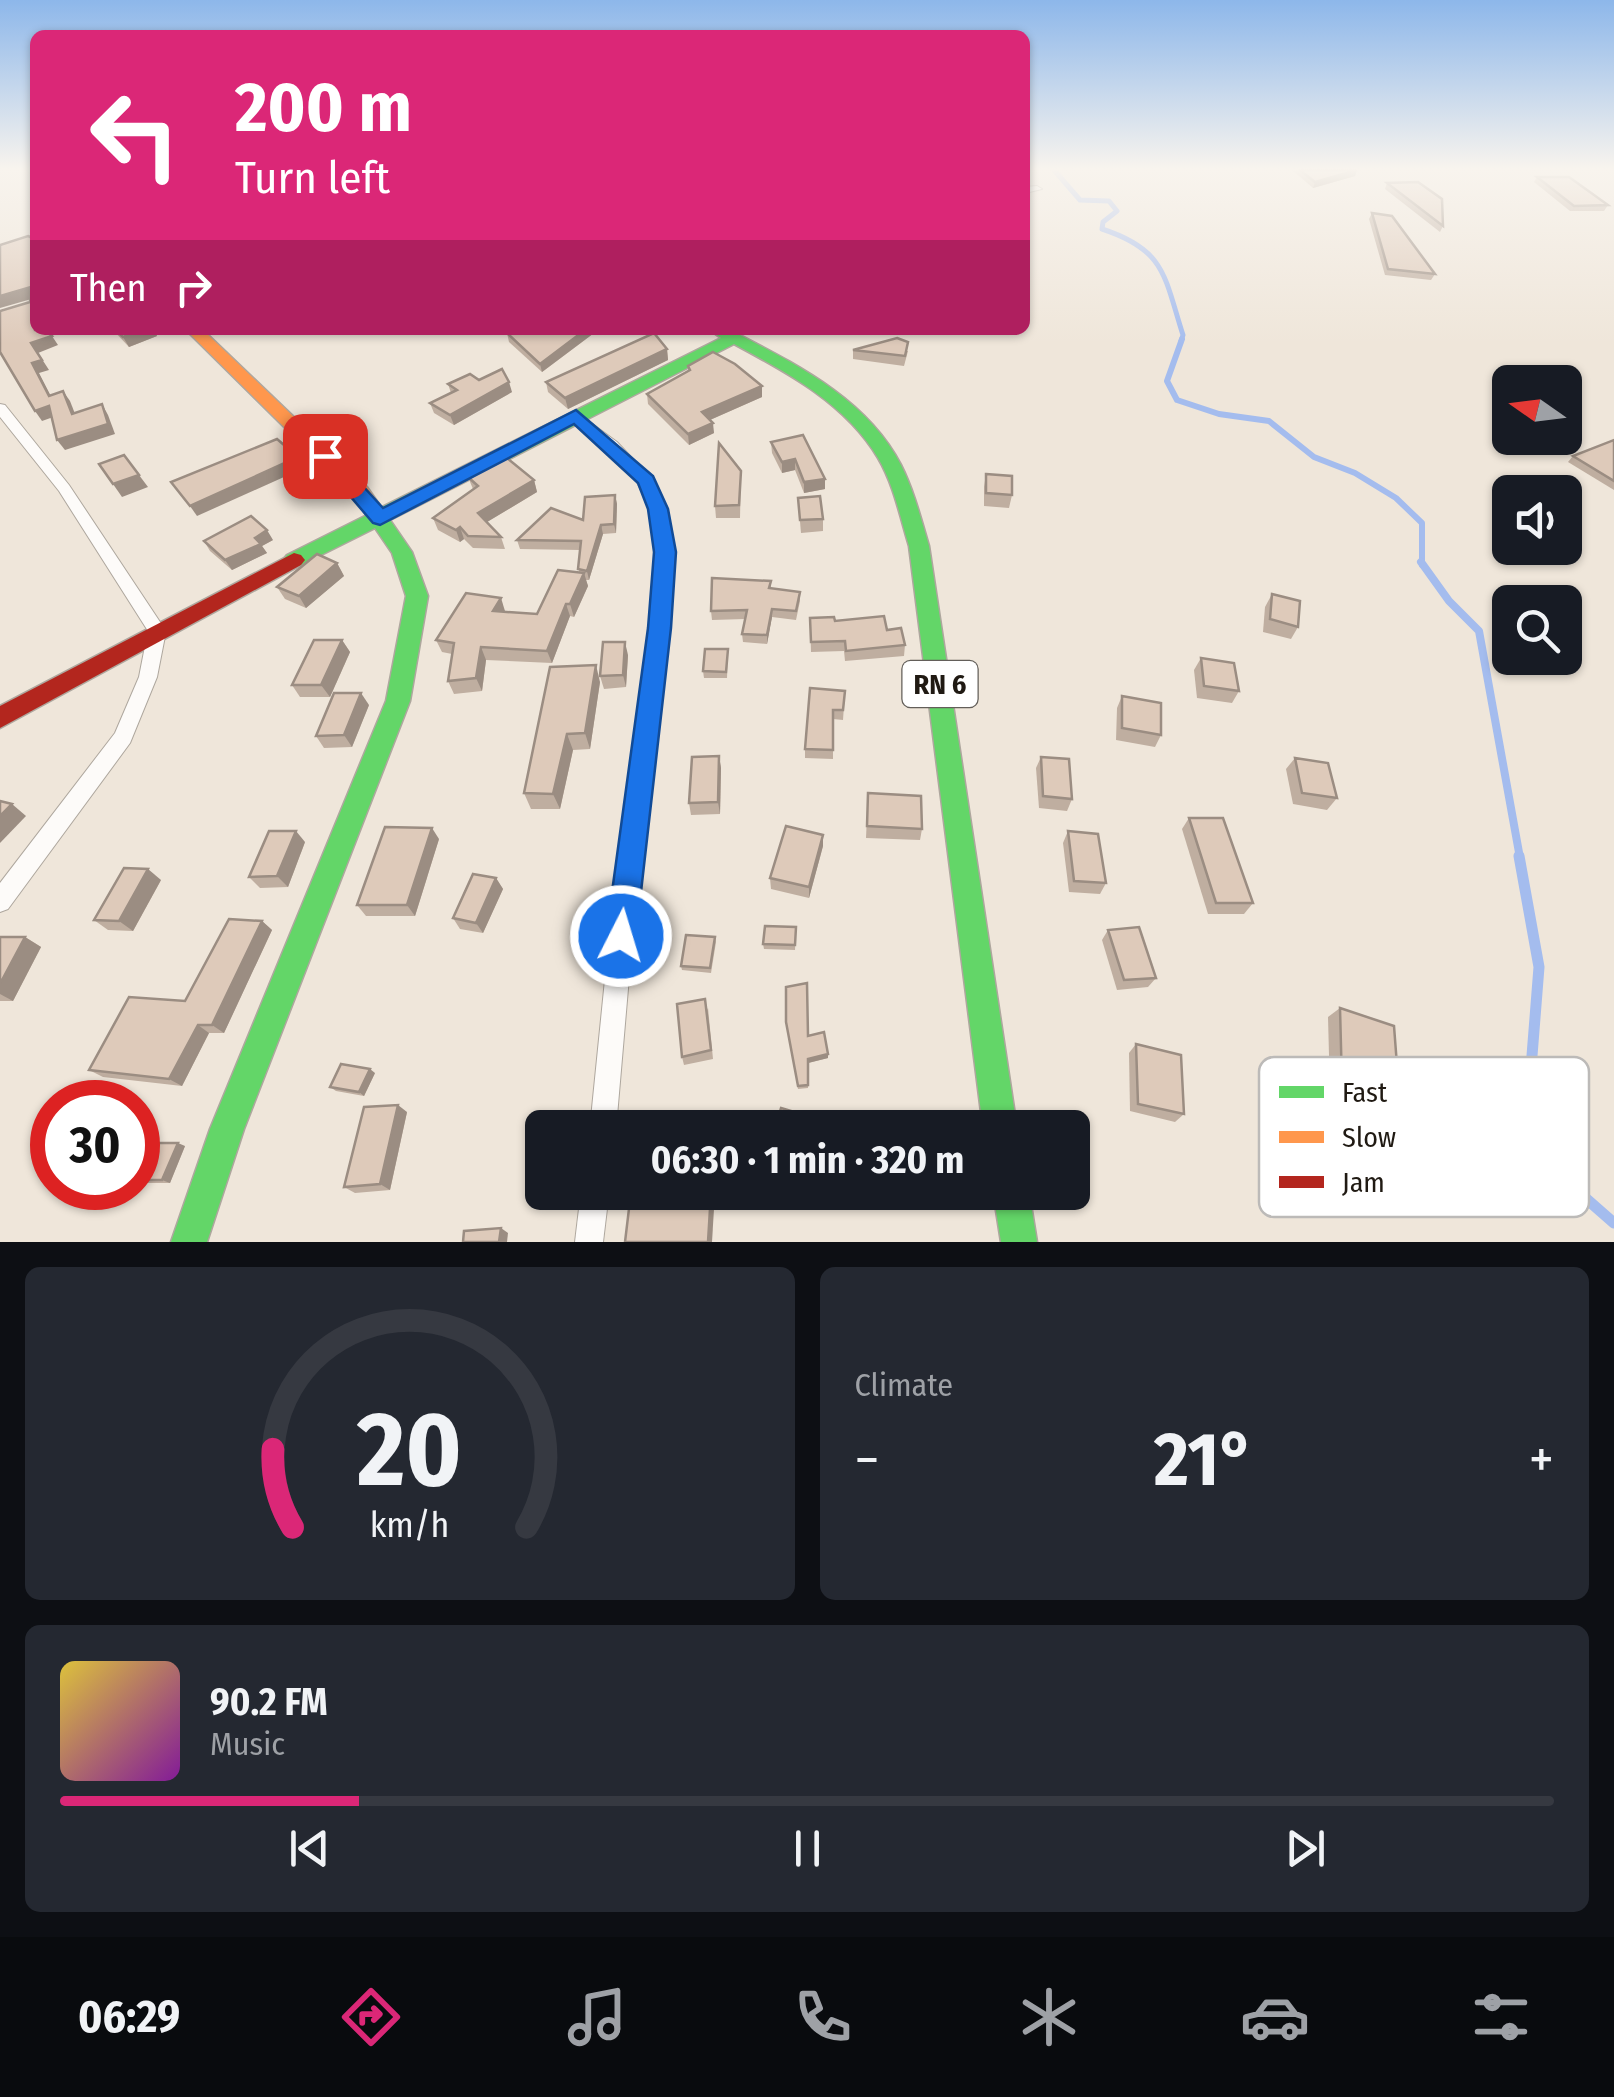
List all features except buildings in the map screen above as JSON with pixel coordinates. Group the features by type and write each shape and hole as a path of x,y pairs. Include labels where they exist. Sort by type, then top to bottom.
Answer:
{"street":[{"path":"188,1242 226,1129 398,701 417,596 402,552 380,518 325,456 199,335"},
{"path":"0,718 157,631 576,416 724,335"},
{"name":"RN 6","path":"728,335 834,400 880,445 913,527 937,662 973,954 997,1110"},
{"path":"0,408 64,488 157,631 148,677 123,737 0,901"},
{"path":"576,416 646,480 658,509 665,552 660,628 628,863 605,1110"},
{"path":"588,1242 592,1210"},
{"path":"1014,1210 1018,1242"}],"waterway":[{"path":"1102,228 1151,256 1166,281 1183,335 1181,341"},
{"path":"1182,339 1167,381 1177,400 1219,414 1269,421 1314,457 1355,473 1396,498 1422,523 1422,563"},
{"path":"1422,563 1449,601 1479,631 1520,858"},
{"path":"1519,856 1539,967 1532,1057"},
{"path":"1589,1201 1614,1223"}],"traffic: fast":[{"path":"727,335 789,368 835,399 873,437 902,491 919,546 997,1110"},
{"path":"294,560 734,338"},
{"path":"189,1242 227,1129 398,701 417,596 402,552 376,514"},
{"path":"1014,1210 1019,1242"}],"traffic: slow":[{"path":"199,335 360,491 376,514"}],"traffic: jam":[{"path":"0,718 294,560"}],"route":[{"path":"325,456 380,518 576,416 619,451 646,480 658,509 665,552 660,628 621,936"}]}
